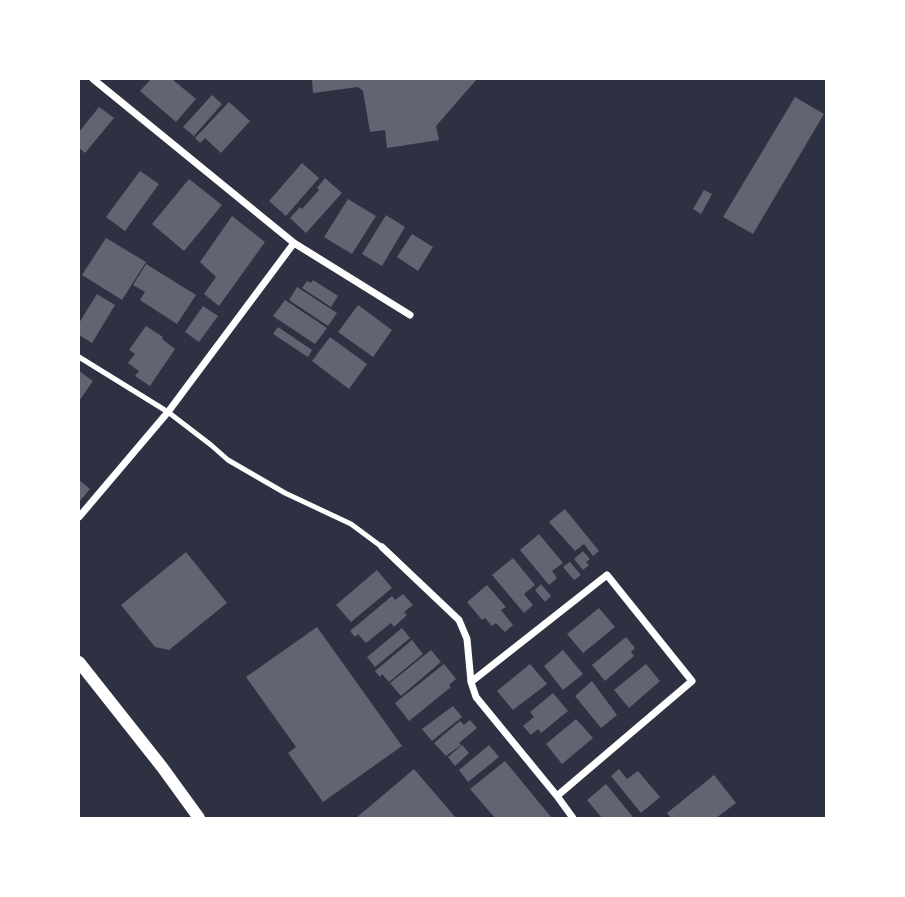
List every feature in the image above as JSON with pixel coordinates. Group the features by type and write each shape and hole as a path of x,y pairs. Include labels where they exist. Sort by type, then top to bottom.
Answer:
{"street":[{"path":"93,79 293,243 410,315"},
{"path":"79,517 169,412 293,243"},
{"path":"382,547 459,620 467,639 471,682 476,697 573,818"},
{"path":"471,682 607,575 692,681 557,796"},
{"path":"79,662 199,818"}],"lane":[{"path":"79,357 169,412 228,460 285,494 351,524 382,547"}],"building":[{"path":"151,79 172,79 196,99 176,122 140,91"},
{"path":"312,79 477,79 436,126 439,140 387,148 385,130 370,132 363,91 358,87 313,93"},
{"path":"212,95 222,104 194,136 183,127"},
{"path":"795,97 824,114 753,234 723,217"},
{"path":"229,102 250,121 221,153 205,138 200,143 195,138"},
{"path":"99,107 114,118 85,153 79,148 79,132"},
{"path":"302,163 319,178 286,216 269,201"},
{"path":"140,171 159,184 125,231 106,217"},
{"path":"325,178 342,193 306,233 290,218 319,190 317,188"},
{"path":"189,179 222,205 184,251 152,224"},
{"path":"704,190 712,194 701,214 693,209"},
{"path":"348,199 376,216 352,254 324,237"},
{"path":"386,215 405,227 382,266 362,254"},
{"path":"232,216 265,242 219,306 204,294 216,277 200,262"},
{"path":"412,234 433,247 418,271 397,257"},
{"path":"106,238 146,262 122,300 82,275"},
{"path":"146,264 196,295 177,324 140,300 145,292 133,285"},
{"path":"313,280 338,296 331,307 302,288 307,281 311,283"},
{"path":"297,287 337,313 328,326 289,300"},
{"path":"97,294 115,305 92,343 79,335 79,323"},
{"path":"285,300 327,328 315,344 273,316"},
{"path":"358,305 392,330 373,357 338,332"},
{"path":"203,306 218,316 199,342 185,332"},
{"path":"146,326 175,349 150,386 135,376 139,371 128,363 135,354 129,350"},
{"path":"278,327 312,350 308,357 273,334"},
{"path":"330,337 367,364 349,389 312,361"},
{"path":"79,371 93,381 79,401"},
{"path":"79,480 90,489 79,502"},
{"path":"565,509 599,551 593,556 584,544 575,551 549,522"},
{"path":"539,534 563,563 552,571 557,578 549,585 520,550"},
{"path":"583,551 590,559 586,562 589,565 583,570 574,559"},
{"path":"186,552 227,603 169,650 155,647 121,605"},
{"path":"513,558 535,585 524,594 533,605 524,613 492,575"},
{"path":"570,562 581,575 574,580 563,567"},
{"path":"377,570 392,588 351,622 336,605"},
{"path":"541,584 551,596 545,602 535,590"},
{"path":"487,585 506,607 501,610 513,625 505,632 496,623 492,626 485,618 482,620 467,602"},
{"path":"403,594 413,605 404,612 407,615 394,627 391,623 366,643 358,634 355,637 350,631 392,596 395,600"},
{"path":"599,608 615,627 583,653 567,634"},
{"path":"317,627 402,746 323,802 288,753 296,747 246,677"},
{"path":"402,628 410,638 375,667 367,657"},
{"path":"626,637 635,648 631,652 634,656 605,681 592,665"},
{"path":"412,640 423,654 389,682 382,674 380,677 375,671"},
{"path":"431,650 441,662 401,696 390,683"},
{"path":"563,650 583,674 563,690 544,666"},
{"path":"444,664 456,679 449,685 451,687 409,721 395,703"},
{"path":"530,664 547,684 513,710 497,691"},
{"path":"646,664 660,681 629,708 614,690"},
{"path":"592,681 617,715 601,728 575,696"},
{"path":"553,693 568,711 541,733 538,729 531,735 523,726 534,717 530,712"},
{"path":"453,706 462,717 432,741 422,729"},
{"path":"576,719 593,738 562,764 546,744"},
{"path":"470,720 477,728 446,756 434,743 460,721 464,725"},
{"path":"462,745 469,753 455,766 448,757"},
{"path":"489,745 499,757 468,782 459,770"},
{"path":"505,761 551,817 495,818 470,789"},
{"path":"414,769 456,818 356,818"},
{"path":"619,769 627,779 638,771 660,797 641,813 611,776"},
{"path":"714,775 736,803 716,818 671,818 667,813"},
{"path":"606,784 632,818 602,818 587,800"}]}
